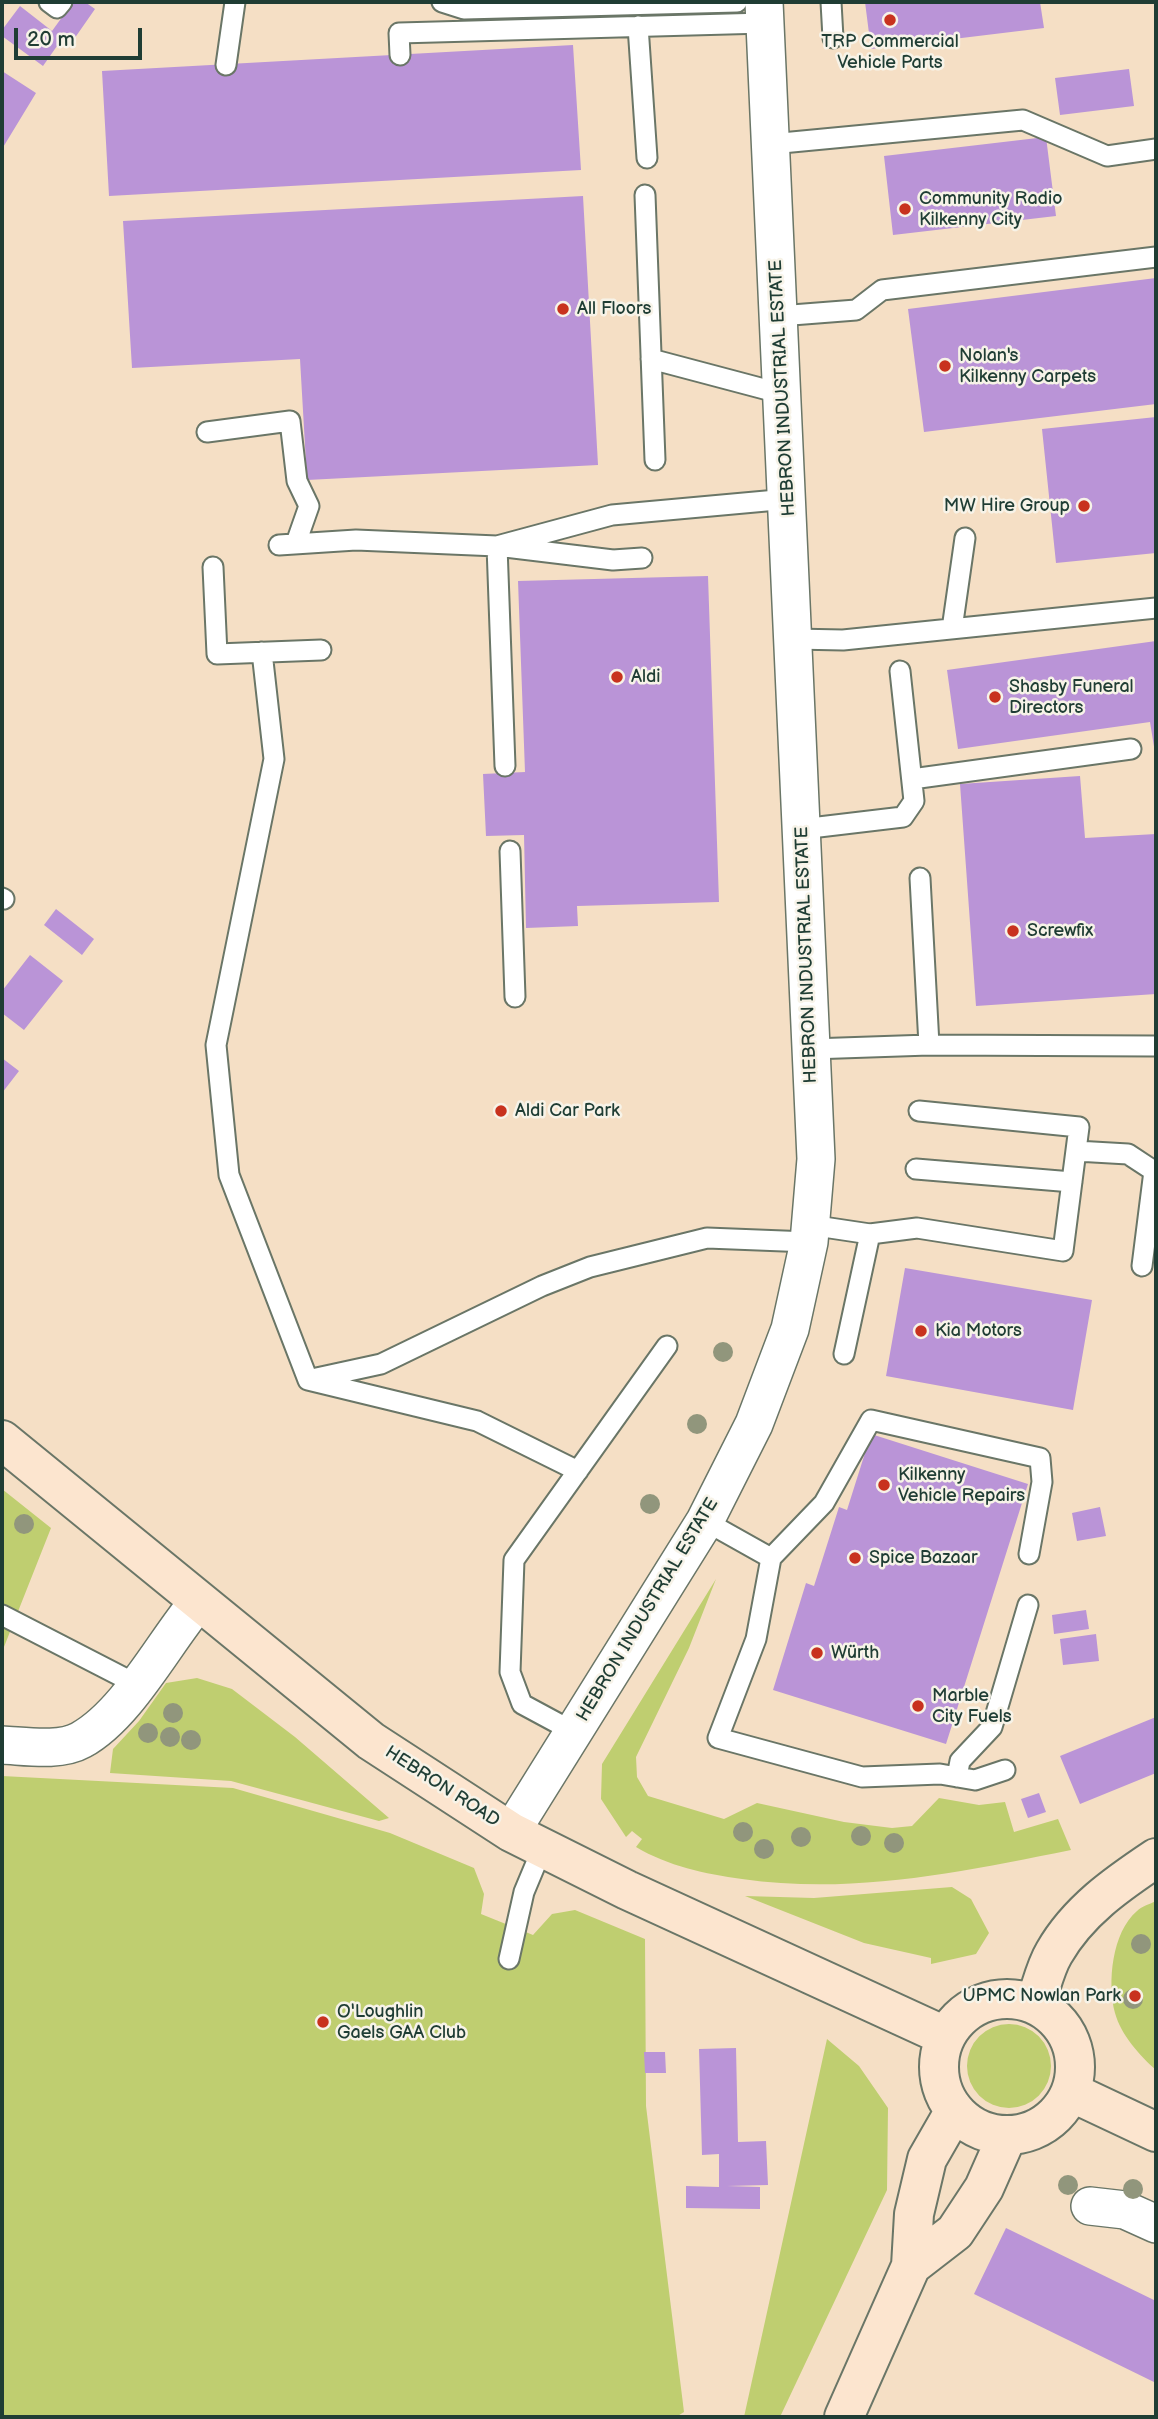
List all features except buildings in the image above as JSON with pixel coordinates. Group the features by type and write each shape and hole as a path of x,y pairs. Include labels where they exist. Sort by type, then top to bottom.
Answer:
{"street":[{"name":"HEBRON INDUSTRIAL ESTATE","path":"526,1841 574,1732 705,1521 754,1424 790,1329 810,1233 816,1159 788,499 771,144 756,9"},
{"name":"HEBRON ROAD","path":"2,1440 371,1741 526,1841 945,2036"},
{"path":"2,1745 43,1747 80,1741 111,1716 199,1601"},
{"path":"1035,2004 1054,1954 1087,1910 1117,1883 1156,1858"},
{"path":"1012,1998 1035,2004 1057,2021 1069,2039 1076,2066 1071,2092 1053,2118 1038,2129 1007,2136 981,2131 954,2112 941,2089 937,2067 945,2036 962,2014 984,2002 1012,1998"},
{"path":"1071,2092 1156,2132"},
{"path":"844,2417 911,2266 914,2214 927,2159 954,2112"},
{"path":"911,2266 955,2232 984,2188 1007,2136"},
{"path":"1090,2206 1125,2210 1156,2224"}],"lane":[{"path":"49,2 57,8 62,2"},
{"path":"226,65 236,2"},
{"path":"442,2 464,9 756,9"},
{"path":"831,2 833,38"},
{"path":"400,55 399,33 638,26 756,9"},
{"path":"638,26 647,158"},
{"path":"771,144 1023,120 1107,156 1156,149"},
{"path":"645,195 655,460"},
{"path":"779,316 856,310 882,290 1156,257"},
{"path":"651,359 783,394"},
{"path":"207,432 290,422 297,481 309,506 288,544 356,540 497,546 613,560 642,558"},
{"path":"497,546 612,515 788,499"},
{"path":"952,629 965,538"},
{"path":"497,546 505,766"},
{"path":"213,567 217,653 321,650"},
{"path":"794,639 843,640 1156,608"},
{"path":"262,652 274,759 216,1045 229,1175 308,1380"},
{"path":"802,829 903,817 914,801 900,671"},
{"path":"912,779 1131,749"},
{"path":"509,850 515,997"},
{"path":"920,878 929,1045"},
{"path":"811,1049 929,1045 1156,1046"},
{"path":"308,1380 381,1364 542,1286 590,1267 707,1238 810,1233 870,1234 917,1228 1063,1251 1079,1126 919,1111"},
{"path":"1076,1151 1128,1153 1154,1171 1142,1266"},
{"path":"916,1169 1072,1182"},
{"path":"844,1354 870,1234"},
{"path":"574,1732 522,1704 510,1672 514,1560 667,1346"},
{"path":"308,1380 477,1421 578,1471"},
{"path":"1005,1770 975,1780 940,1774 862,1777 718,1738 756,1639 771,1558 824,1503 871,1420 1040,1458 1042,1482 1029,1554"},
{"path":"705,1521 771,1558"},
{"path":"957,1777 960,1761 992,1727 1028,1605"},
{"path":"2,1615 136,1684"},
{"path":"509,1959 524,1892 526,1841"}],"green space":[{"path":"2,1489 51,1528 2,1652"},
{"path":"716,1579 689,1648 636,1757 637,1777 648,1796 724,1819 757,1803 844,1822 892,1828 912,1826 939,1798 979,1805 1005,1802 1014,1832 1058,1819 1071,1850 907,1879 825,1884 784,1883 714,1875 674,1864 636,1847 642,1839 632,1831 626,1837 601,1799 602,1764"},
{"path":"197,1678 232,1689 295,1737 389,1818 379,1821 231,1781 110,1773 113,1749 139,1721 166,1683"},
{"name":"O'Loughlin Gaels GAA Club","path":"2,1776 233,1788 390,1833 474,1868 484,1894 481,1914 533,1935 552,1914 575,1910 645,1939 646,2106 684,2412 676,2417 2,2417"},
{"path":"952,1887 971,1899 989,1933 976,1954 931,1964 931,1958 864,1943 745,1896 814,1898"},
{"name":"UPMC Nowlan Park","path":"1156,1901 1156,2070 1138,2052 1122,2029 1115,2013 1112,1973 1117,1945 1129,1920 1144,1906"},
{"path":"1009,2024 1025,2027 1039,2036 1048,2050 1051,2066 1048,2082 1039,2096 1025,2105 1009,2108 993,2105 979,2096 970,2082 967,2066 970,2050 979,2036 993,2027"},
{"path":"827,2039 859,2066 888,2108 887,2190 780,2417 744,2417"}],"place":[{"name":"TRP Commercial Vehicle Parts","path":"890,20"},
{"name":"Community Radio Kilkenny City","path":"905,209"},
{"name":"All Floors","path":"563,309"},
{"name":"Nolan's Kilkenny Carpets","path":"945,366"},
{"name":"MW Hire Group","path":"1084,506"},
{"name":"Aldi","path":"617,677"},
{"name":"Shasby Funeral Directors","path":"995,697"},
{"name":"Screwfix","path":"1013,931"},
{"name":"Aldi Car Park","path":"501,1111"},
{"name":"Kia Motors","path":"921,1331"},
{"name":"Kilkenny Vehicle Repairs","path":"884,1485"},
{"name":"Spice Bazaar","path":"855,1558"},
{"name":"Würth","path":"817,1653"},
{"name":"Marble City Fuels","path":"918,1706"},
{"name":"UPMC Nowlan Park","path":"1135,1996"},
{"name":"O'Loughlin Gaels GAA Club","path":"323,2022"}]}
